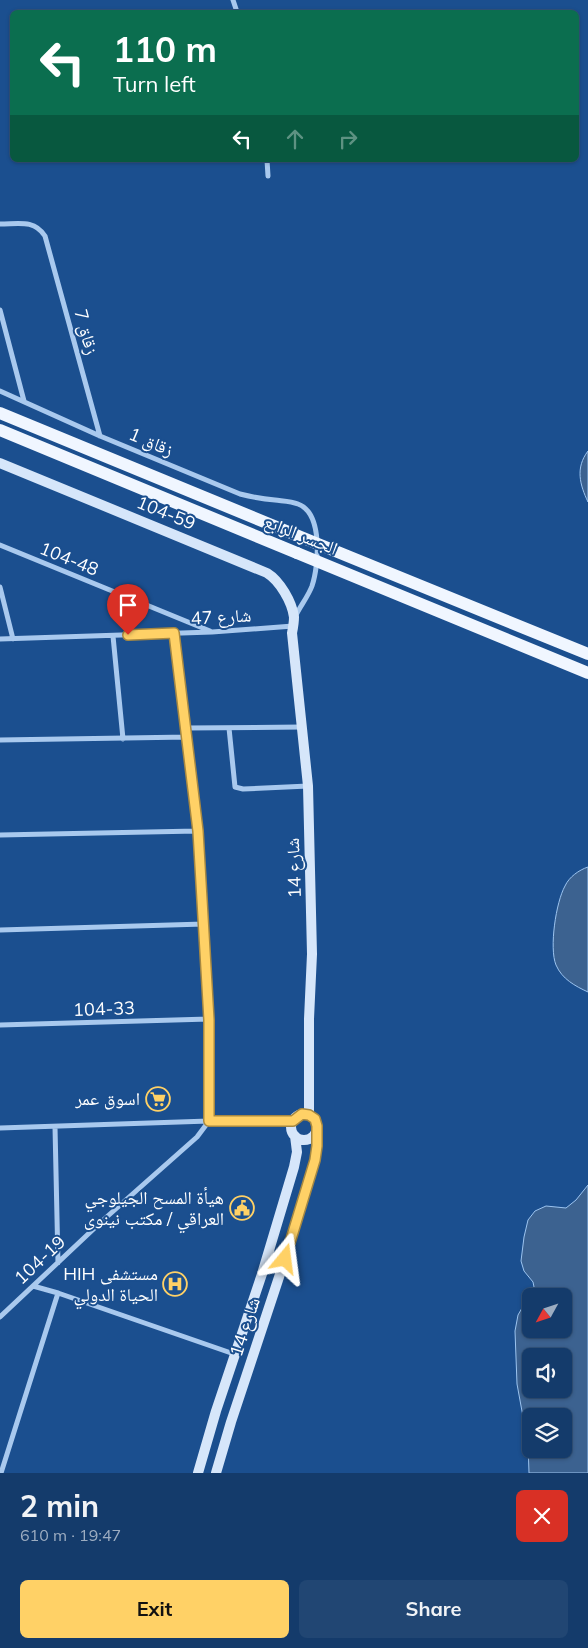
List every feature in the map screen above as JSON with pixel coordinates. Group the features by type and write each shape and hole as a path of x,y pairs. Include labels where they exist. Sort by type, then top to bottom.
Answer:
{"main road":[{"name":"الجسر الرابع","path":"0,413 296,536 588,654"},
{"name":"الجسر الرابع","path":"0,430 588,673"}],"street":[{"path":"267,162 268,176"},
{"name":"زقاق 7","path":"0,224 29,224 39,227 45,236 100,436"},
{"path":"0,310 24,401"},
{"name":"زقاق 1","path":"0,391 100,436 240,494 261,499 296,503 308,512 313,520 316,562 311,587 293,623"},
{"name":"104-59","path":"0,463 267,573 274,578 281,588 292,609 293,623"},
{"name":"104-48","path":"0,545 212,632"},
{"path":"0,586 13,639"},
{"name":"شارع 47","path":"0,639 212,632 293,623"},
{"name":"شارع 14","path":"293,623 308,786 312,935 309,1019 309,1115"},
{"path":"174,633 198,831 209,1020 209,1121"},
{"path":"113,636 123,739"},
{"path":"186,728 302,727"},
{"path":"229,728 235,787 243,790 308,786"},
{"path":"0,740 188,737"},
{"path":"0,835 198,831"},
{"path":"0,930 204,924"},
{"name":"104-33","path":"0,1025 209,1020"},
{"path":"309,1115 317,1122 316,1133 308,1140 301,1140 295,1136 292,1129 293,1121 298,1116 309,1115"},
{"path":"0,1128 209,1121 293,1121"},
{"name":"104-19","path":"0,1318 101,1222 197,1138 209,1121"},
{"path":"54,1127 58,1263"},
{"name":"شارع 14","path":"216,1473 312,1169 316,1153 316,1133"},
{"name":"شارع 14","path":"198,1473 294,1167 297,1152 295,1136"},
{"path":"33,1286 234,1354"},
{"path":"1,1473 58,1293"}],"water":[{"path":"588,451 588,502 581,483 580,470"},
{"path":"588,867 588,992 574,985 559,970 554,957 553,937 559,903 567,883 578,872"},
{"path":"588,1185 588,1473 529,1473 528,1458 572,1458 572,1408 522,1408 522,1411 517,1384 515,1331 518,1315 522,1308 522,1338 572,1338 572,1288 533,1288 533,1282 524,1271 521,1261 528,1220 535,1211 546,1206 566,1208 576,1200"}],"place":[{"name":"اسوق عمر","path":"158,1099"},
{"name":"هيأة المسح الجيلوجي العراقي / مكتب نينوى","path":"242,1208"},
{"name":"HIH مستشفى الحياة الدولي","path":"175,1284"}],"route":[{"path":"128,635 174,633 198,831 209,1020 209,1121 293,1121 298,1116 306,1114 317,1122 316,1153 285,1259"}]}
